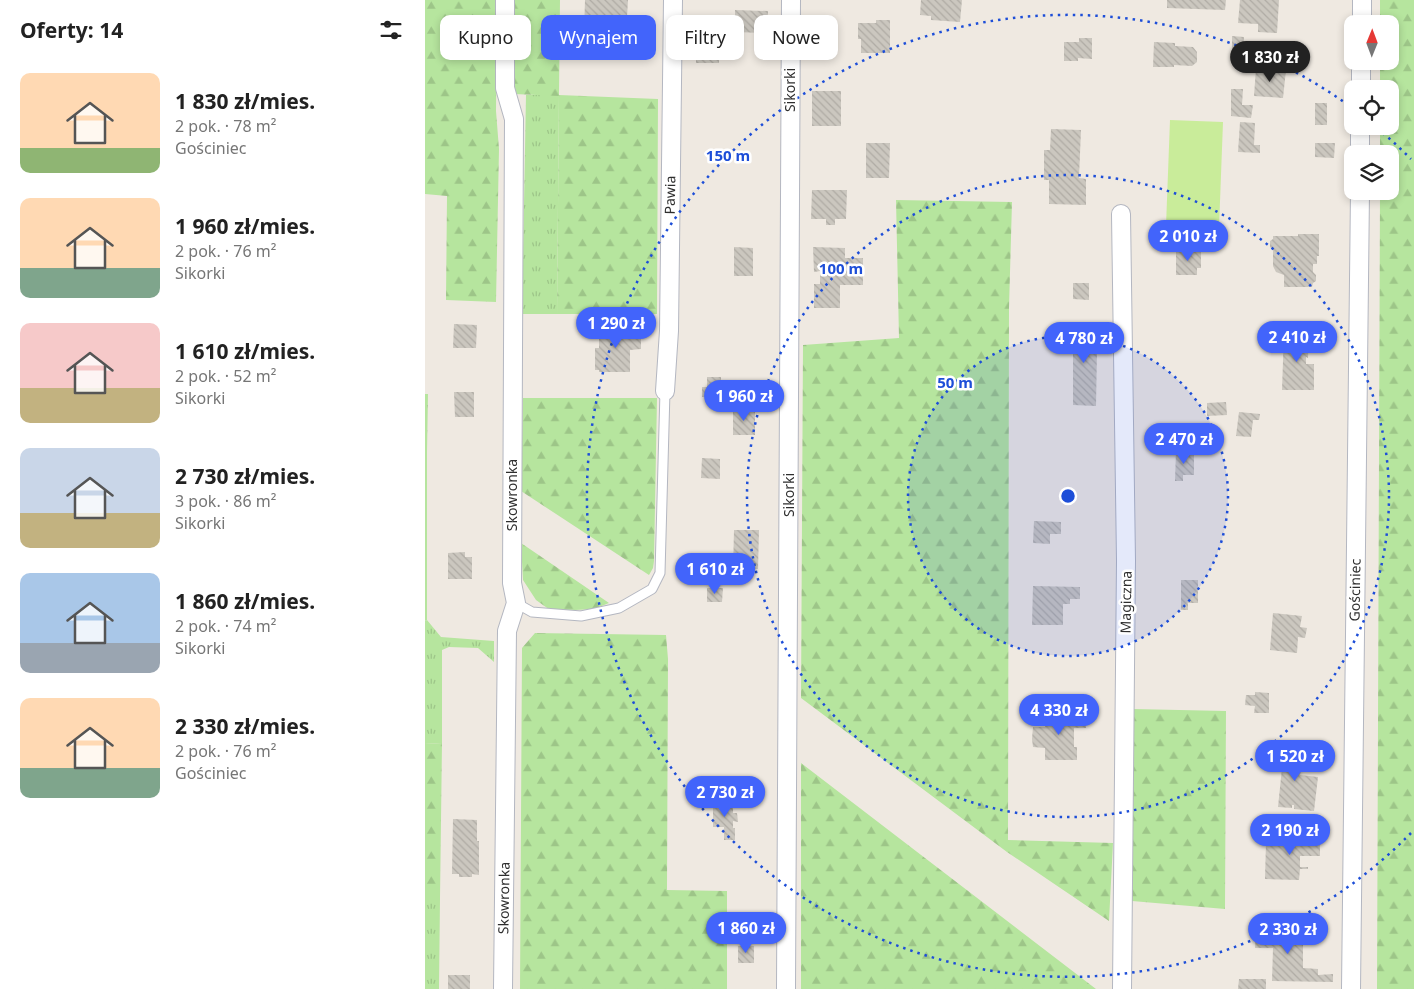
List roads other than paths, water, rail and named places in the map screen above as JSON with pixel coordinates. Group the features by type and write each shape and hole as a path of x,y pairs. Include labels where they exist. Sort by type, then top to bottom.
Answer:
{"street":[{"name":"Skowronka","path":"503,989 507,632 516,603 512,583 514,119 505,88 505,0"},
{"name":"Pawia","path":"665,391 669,321 673,0"},
{"name":"Sikorki","path":"786,989 791,0"},
{"path":"1362,0 1362,15"},
{"name":"Gościniec","path":"1351,989 1359,200"},
{"name":"Magiczna","path":"1121,214 1126,561 1122,989"}],"lane":[{"path":"516,603 531,612 581,616 619,608 652,589 660,573 665,391"}]}
